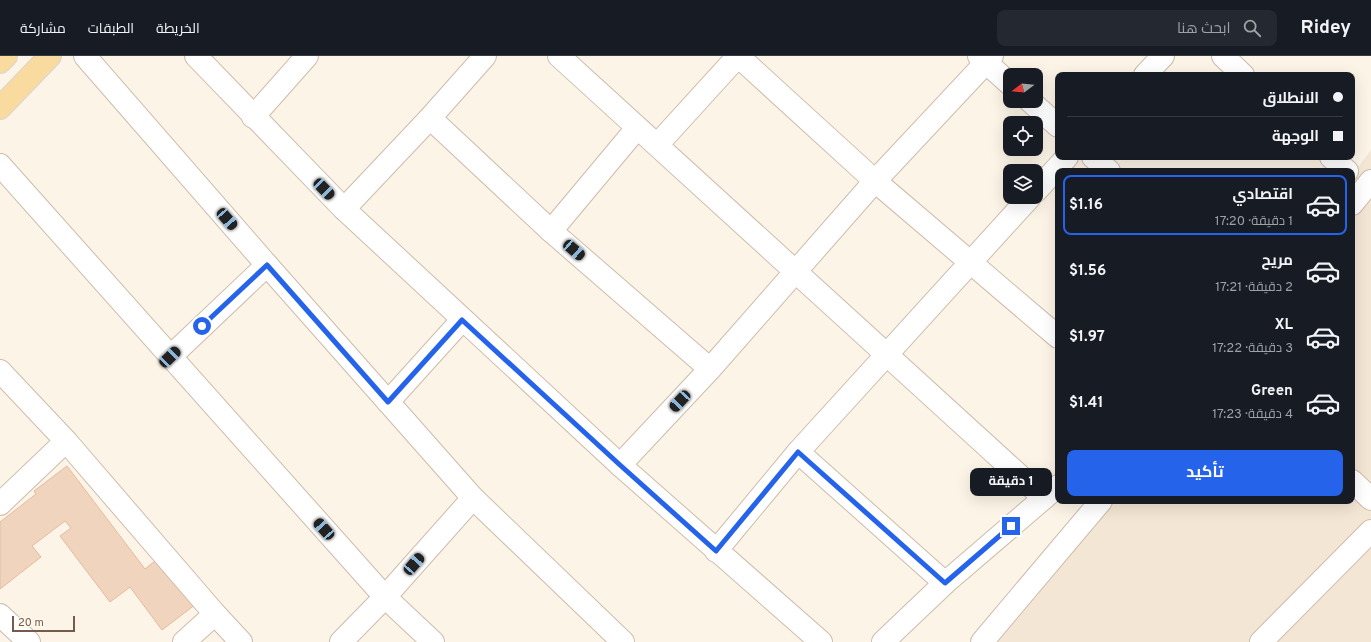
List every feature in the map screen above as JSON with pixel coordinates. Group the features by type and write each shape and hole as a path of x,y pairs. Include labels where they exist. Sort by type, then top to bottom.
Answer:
{"main road":[{"path":"0,62 6,56"},
{"path":"0,108 50,56"}],"street":[{"path":"85,56 473,498 623,642"},
{"path":"196,56 344,209 462,320 620,465 821,642"},
{"path":"253,116 307,56"},
{"path":"344,209 430,118 485,56"},
{"path":"559,56 887,354 1051,492 945,583 883,642"},
{"path":"657,144 738,56 875,181 1055,334"},
{"path":"1148,72 1163,56"},
{"path":"1223,56 1240,72"},
{"path":"620,465 710,369 875,181 986,58 1003,76"},
{"path":"1038,108 1055,123"},
{"path":"430,118 551,231 710,369"},
{"path":"551,231 637,128"},
{"path":"1057,168 1064,160"},
{"path":"1096,160 1106,168"},
{"path":"1335,160 1343,168"},
{"path":"0,165 385,597 433,642"},
{"path":"1043,183 1055,170"},
{"path":"716,551 798,452 1024,204"},
{"path":"170,357 267,265"},
{"path":"388,402 462,320"},
{"path":"0,371 66,441 242,642"},
{"path":"0,504 66,441"},
{"path":"798,452 945,583"},
{"path":"1355,484 1371,500"},
{"path":"341,642 385,597 473,498"},
{"path":"982,642 1098,504"},
{"path":"1261,642 1371,531"},
{"path":"184,642 216,614"},
{"path":"0,615 29,642"}],"shaded area":[{"path":"1371,150 1371,642 986,642 1094,504 1355,504 1355,171"}],"building":[{"path":"67,466 145,569 160,557 196,604 162,630 130,587 110,602 60,536 71,528 65,521 32,546 41,557 0,589 0,522 36,494 34,491"}],"route":[{"path":"202,326 267,265 388,402 462,320 716,551 798,452 945,583 1011,526"}]}
